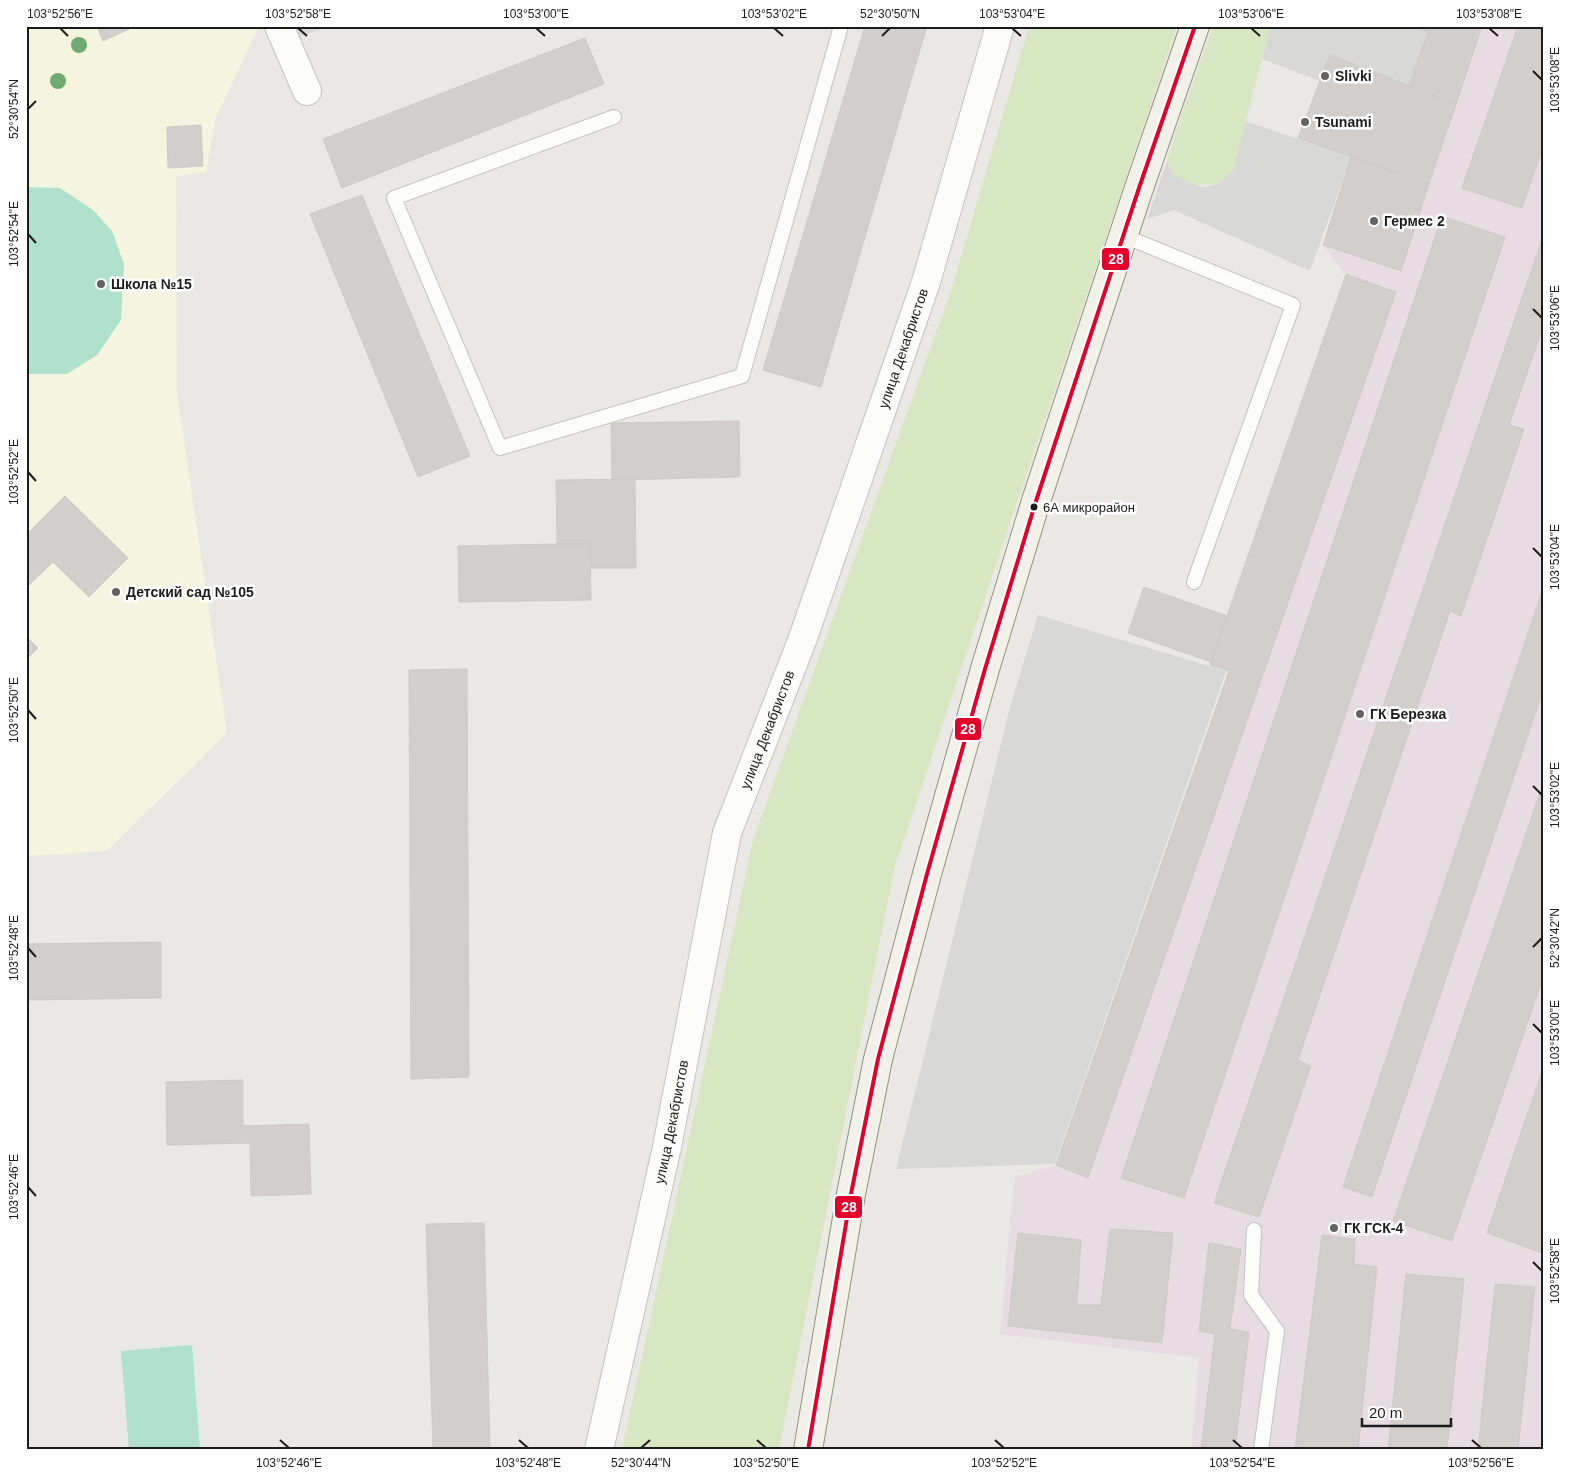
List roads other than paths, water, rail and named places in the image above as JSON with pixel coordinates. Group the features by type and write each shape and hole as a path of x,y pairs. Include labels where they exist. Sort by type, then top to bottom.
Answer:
{"street":[{"path":"279,26 307,91"},
{"name":"улица Декабристов","path":"599,1450 667,1147 727,833 803,638 926,282 1000,26"},
{"path":"808,1450 851,1194 878,1059 927,874 987,660 1036,501 1195,26"}],"lane":[{"path":"614,117 394,198 500,448 742,376 841,26"},
{"path":"1124,236 1293,305 1194,582"},
{"path":"1254,1230 1251,1295 1277,1331 1261,1450"}],"place":[{"name":"Slivki","path":"1325,76"},
{"name":"Tsunami","path":"1305,122"},
{"name":"Гермес 2","path":"1374,221"},
{"name":"Школа №15","path":"101,284"},
{"name":"6А микрорайон","path":"1034,507"},
{"name":"Детский сад №105","path":"116,592"},
{"name":"ГК Березка","path":"1360,714"},
{"name":"ГК ГСК-4","path":"1334,1228"}]}
